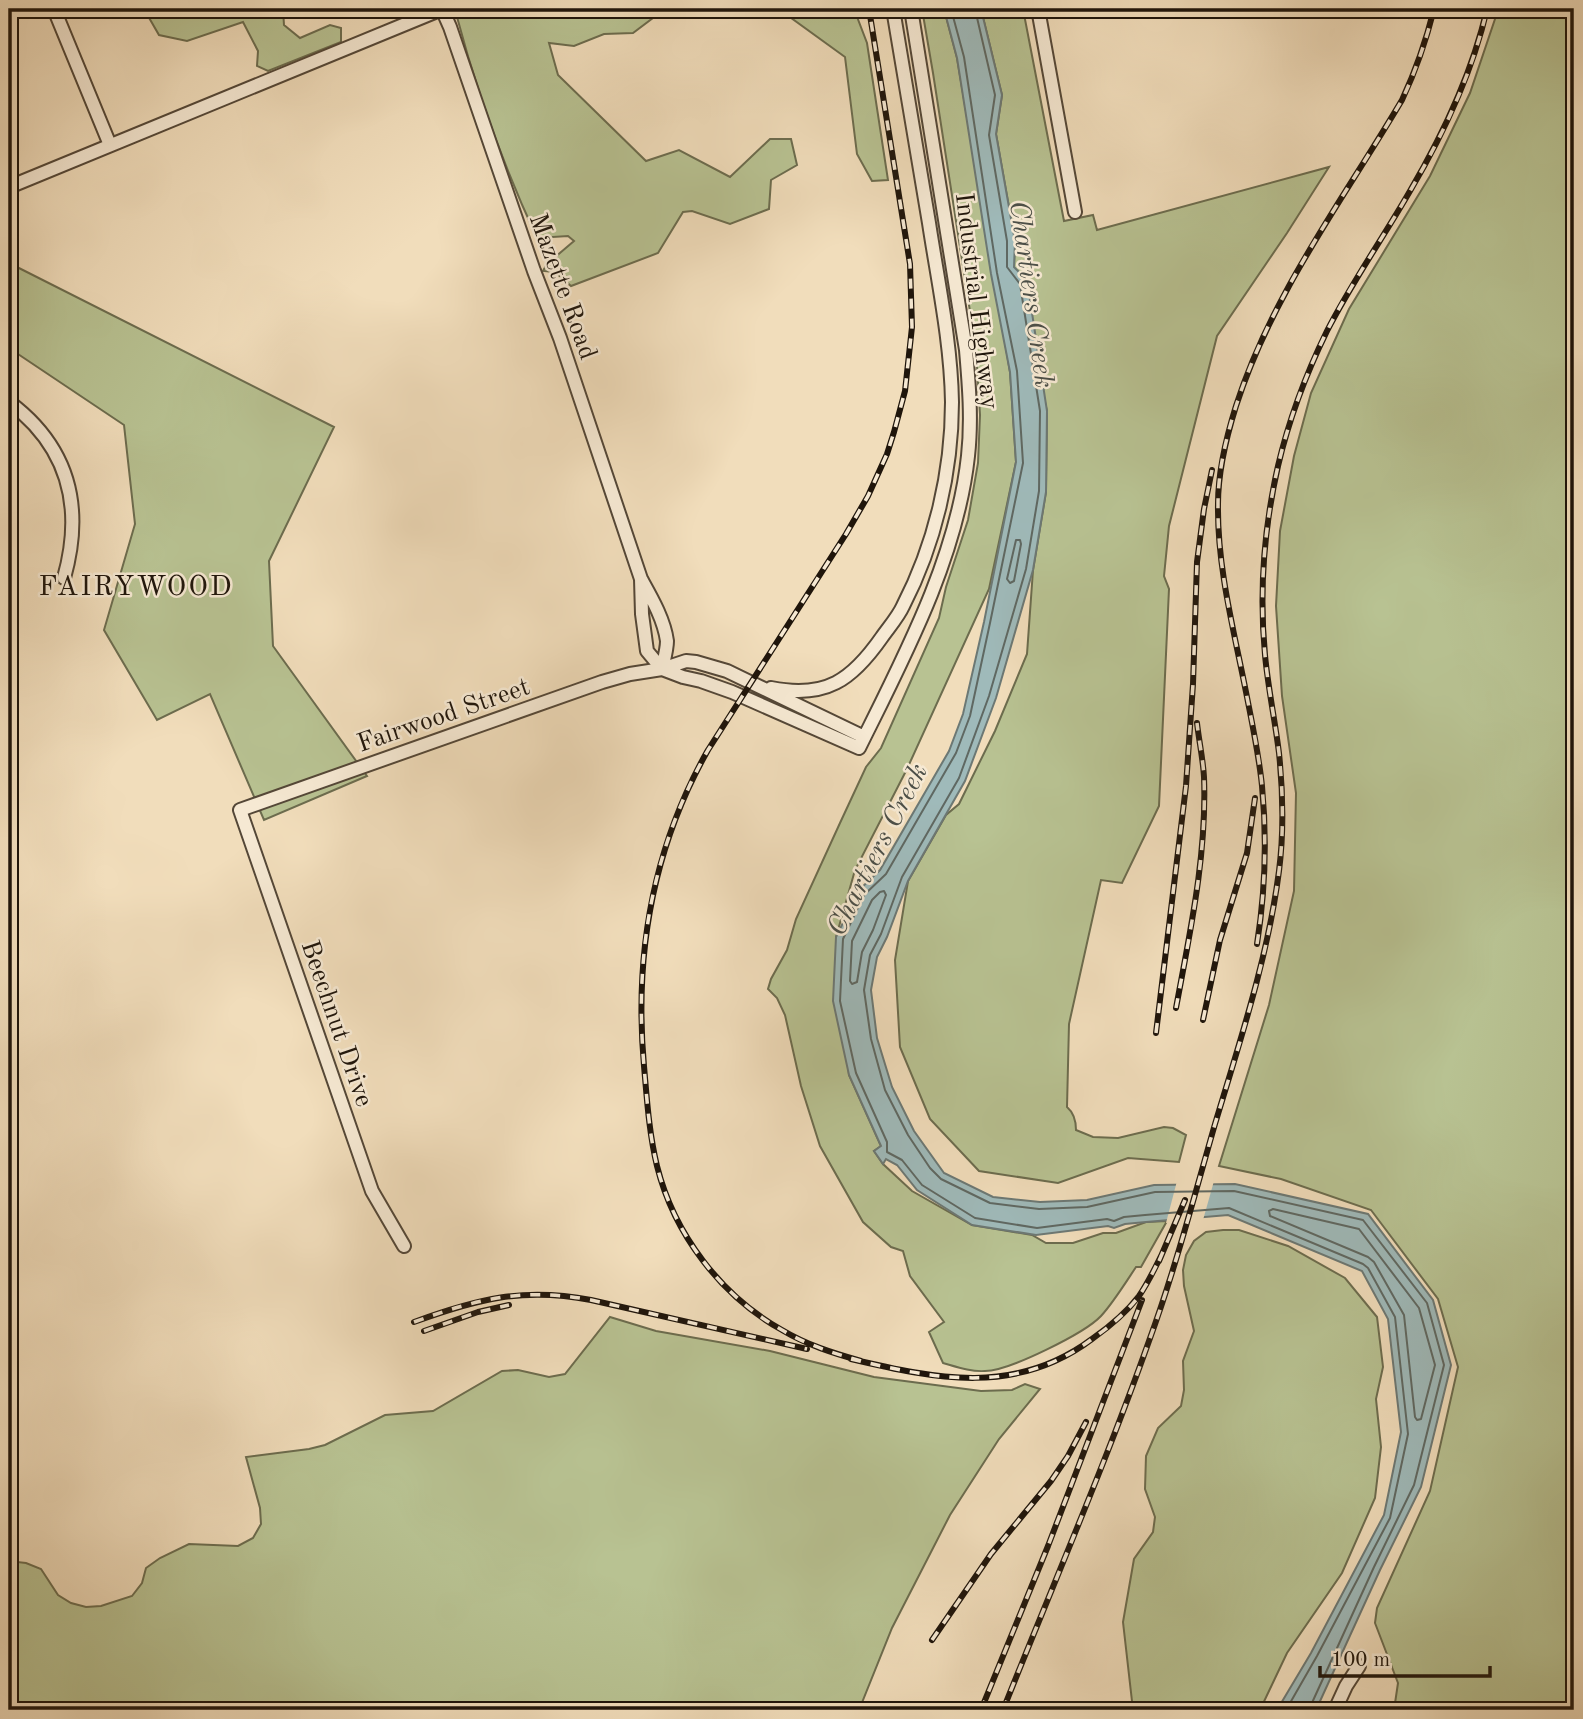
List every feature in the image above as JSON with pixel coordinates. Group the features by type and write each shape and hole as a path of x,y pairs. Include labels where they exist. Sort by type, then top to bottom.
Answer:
{"street":[{"path":"54,9 110,145"},
{"path":"9,187 442,9"},
{"name":"Mazette Road","path":"442,9 560,338 641,579 663,625 667,643 662,668"},
{"name":"Industrial Highway","path":"757,686 801,692 839,682 858,668 902,608 924,558 941,503 949,450 952,400 944,322 893,9"},
{"name":"Industrial Highway","path":"861,743 924,610 944,560 962,497 970,434 970,397 962,324 911,9"},
{"path":"1038,9 1075,212"},
{"path":"9,402 46,437 67,483 73,537 64,578"},
{"name":"Mazette Road","path":"641,579 647,651 662,668"},
{"name":"Fairwood Street","path":"240,810 602,682 686,661 727,671 861,743"},
{"path":"662,668 683,677 724,688 861,743"},
{"name":"Beechnut Drive","path":"240,810 372,1191 404,1246"},
{"path":"1335,1710 1359,1666"}],"green space":[{"path":"144,9 283,9 284,25 300,38 330,25 341,28 341,42 268,71 257,66 258,51 243,22 187,41 159,35"},
{"path":"462,9 676,9 661,12 633,33 604,34 574,46 549,43 558,75 646,161 679,150 730,177 770,139 791,139 797,165 771,180 769,209 730,224 692,211 683,212 658,253 571,286 555,272 543,271 547,264 574,241 568,236 537,238 482,102 457,17"},
{"path":"776,9 854,9 867,43 888,180 872,181 857,154 845,57"},
{"path":"922,9 944,9 957,58 1010,372 1016,462 989,589 907,769 855,870 836,937 849,1075 881,1146 874,1151 883,1164 912,1191 972,1225 1032,1235 1046,1243 1073,1243 1103,1233 1116,1233 1146,1222 1167,1221 1141,1267 1136,1267 1101,1316 1064,1341 1011,1365 985,1371 943,1363 929,1332 944,1322 910,1276 903,1251 891,1247 863,1222 820,1146 801,1086 785,1015 777,998 768,989 787,950 796,919 840,823 866,767 881,748 939,618 968,520 978,463 980,415 976,350"},
{"path":"981,9 1023,9 1064,221 1093,215 1097,230 1329,167 1217,336 1169,526 1164,576 1169,589 1159,806 1122,883 1101,880 1069,1024 1067,1107 1074,1117 1076,1130 1093,1137 1118,1138 1164,1127 1173,1128 1186,1135 1179,1162 1128,1158 1058,1183 979,1171 930,1119 900,1047 895,960 908,881 946,815 959,804 995,731 1027,654 1033,570 1046,492 1047,411 1014,267 1015,241 996,134 1002,95"},
{"path":"1497,9 1574,9 1574,1710 1394,1710 1398,1683 1375,1623 1377,1608 1430,1491 1458,1367 1438,1299 1371,1210 1281,1179 1219,1166 1269,1005 1294,891 1296,793 1282,696 1276,606 1280,531 1294,456 1311,393 1349,309 1430,176 1470,93"},
{"path":"9,263 334,427 269,561 273,646 367,776 264,820 210,694 157,720 104,630 135,524 124,425 9,348"},
{"path":"1239,1230 1288,1246 1345,1278 1377,1317 1383,1367 1376,1399 1381,1447 1375,1498 1342,1573 1287,1653 1260,1710 1133,1710 1123,1622 1134,1559 1153,1532 1155,1517 1145,1489 1146,1456 1158,1428 1181,1406 1184,1390 1183,1361 1194,1331 1184,1286 1186,1255 1194,1241 1206,1232"},
{"path":"610,1317 656,1331 770,1351 874,1377 981,1391 1012,1390 1025,1384 1040,1389 999,1439 950,1515 892,1628 859,1710 9,1710 9,1561 26,1563 41,1569 58,1595 71,1603 86,1607 101,1606 132,1596 142,1583 146,1568 189,1544 238,1546 253,1538 261,1524 260,1508 246,1457 325,1445 385,1415 433,1411 502,1371 518,1370 549,1377 565,1374"}],"water":[{"path":"944,9 981,9 1002,95 996,134 1015,241 1014,267 1027,280 1047,411 1046,492 1033,570 996,698 965,781 908,881 877,957 871,990 877,1038 892,1087 914,1131 944,1173 993,1197 1040,1202 1087,1200 1154,1185 1235,1184 1368,1214 1433,1300 1451,1365 1421,1487 1316,1710 1277,1710 1311,1653 1384,1515 1401,1432 1388,1319 1362,1271 1228,1215 1036,1235 972,1225 917,1190 897,1165 886,1159 883,1164 874,1151 881,1146 849,1075 833,1001 836,937 859,890 880,870 949,751 963,714 1016,462 1010,372 991,274 957,58"}],"pier":[{"path":"1177,1181 1214,1181 1203,1220 1166,1223"}],"railway":[{"path":"861,1361 801,1340 760,1316 720,1281 688,1239 675,1216 654,1154 644,1066 642,983 651,903 673,825 689,787 708,750 868,496 887,454 905,391 912,327 910,264 869,9"},
{"path":"1257,944 1262,905 1264,806 1261,774 1220,551 1218,492 1223,455 1236,406 1269,325 1310,248 1402,100 1412,78 1434,9"},
{"path":"1003,1710 1115,1434 1158,1314 1261,967 1274,903 1282,842 1279,753 1263,631 1264,560 1269,513 1282,448 1299,397 1327,331 1410,191 1445,125 1465,80 1487,9"},
{"path":"1156,1033 1186,786 1197,562 1212,470"},
{"path":"1176,1008 1203,835 1204,777 1197,723"},
{"path":"1203,1020 1220,940 1247,853 1255,798"},
{"path":"1159,1261 1185,1200"},
{"path":"851,1359 914,1372 975,1378 1005,1376 1034,1369 1063,1357 1117,1319 1139,1296 1162,1254"},
{"path":"414,1322 459,1307 501,1298 522,1295 566,1296 807,1349"},
{"path":"981,1710 1048,1546 1142,1300"},
{"path":"424,1331 478,1312 509,1305"},
{"path":"932,1640 991,1554 1051,1481 1086,1422"}],"district":[{"name":"FAIRYWOOD","path":"136,585"}],"water label":[{"name":"Chartiers Creek","path":"1033,294"},
{"name":"Chartiers Creek","path":"876,849"}]}
